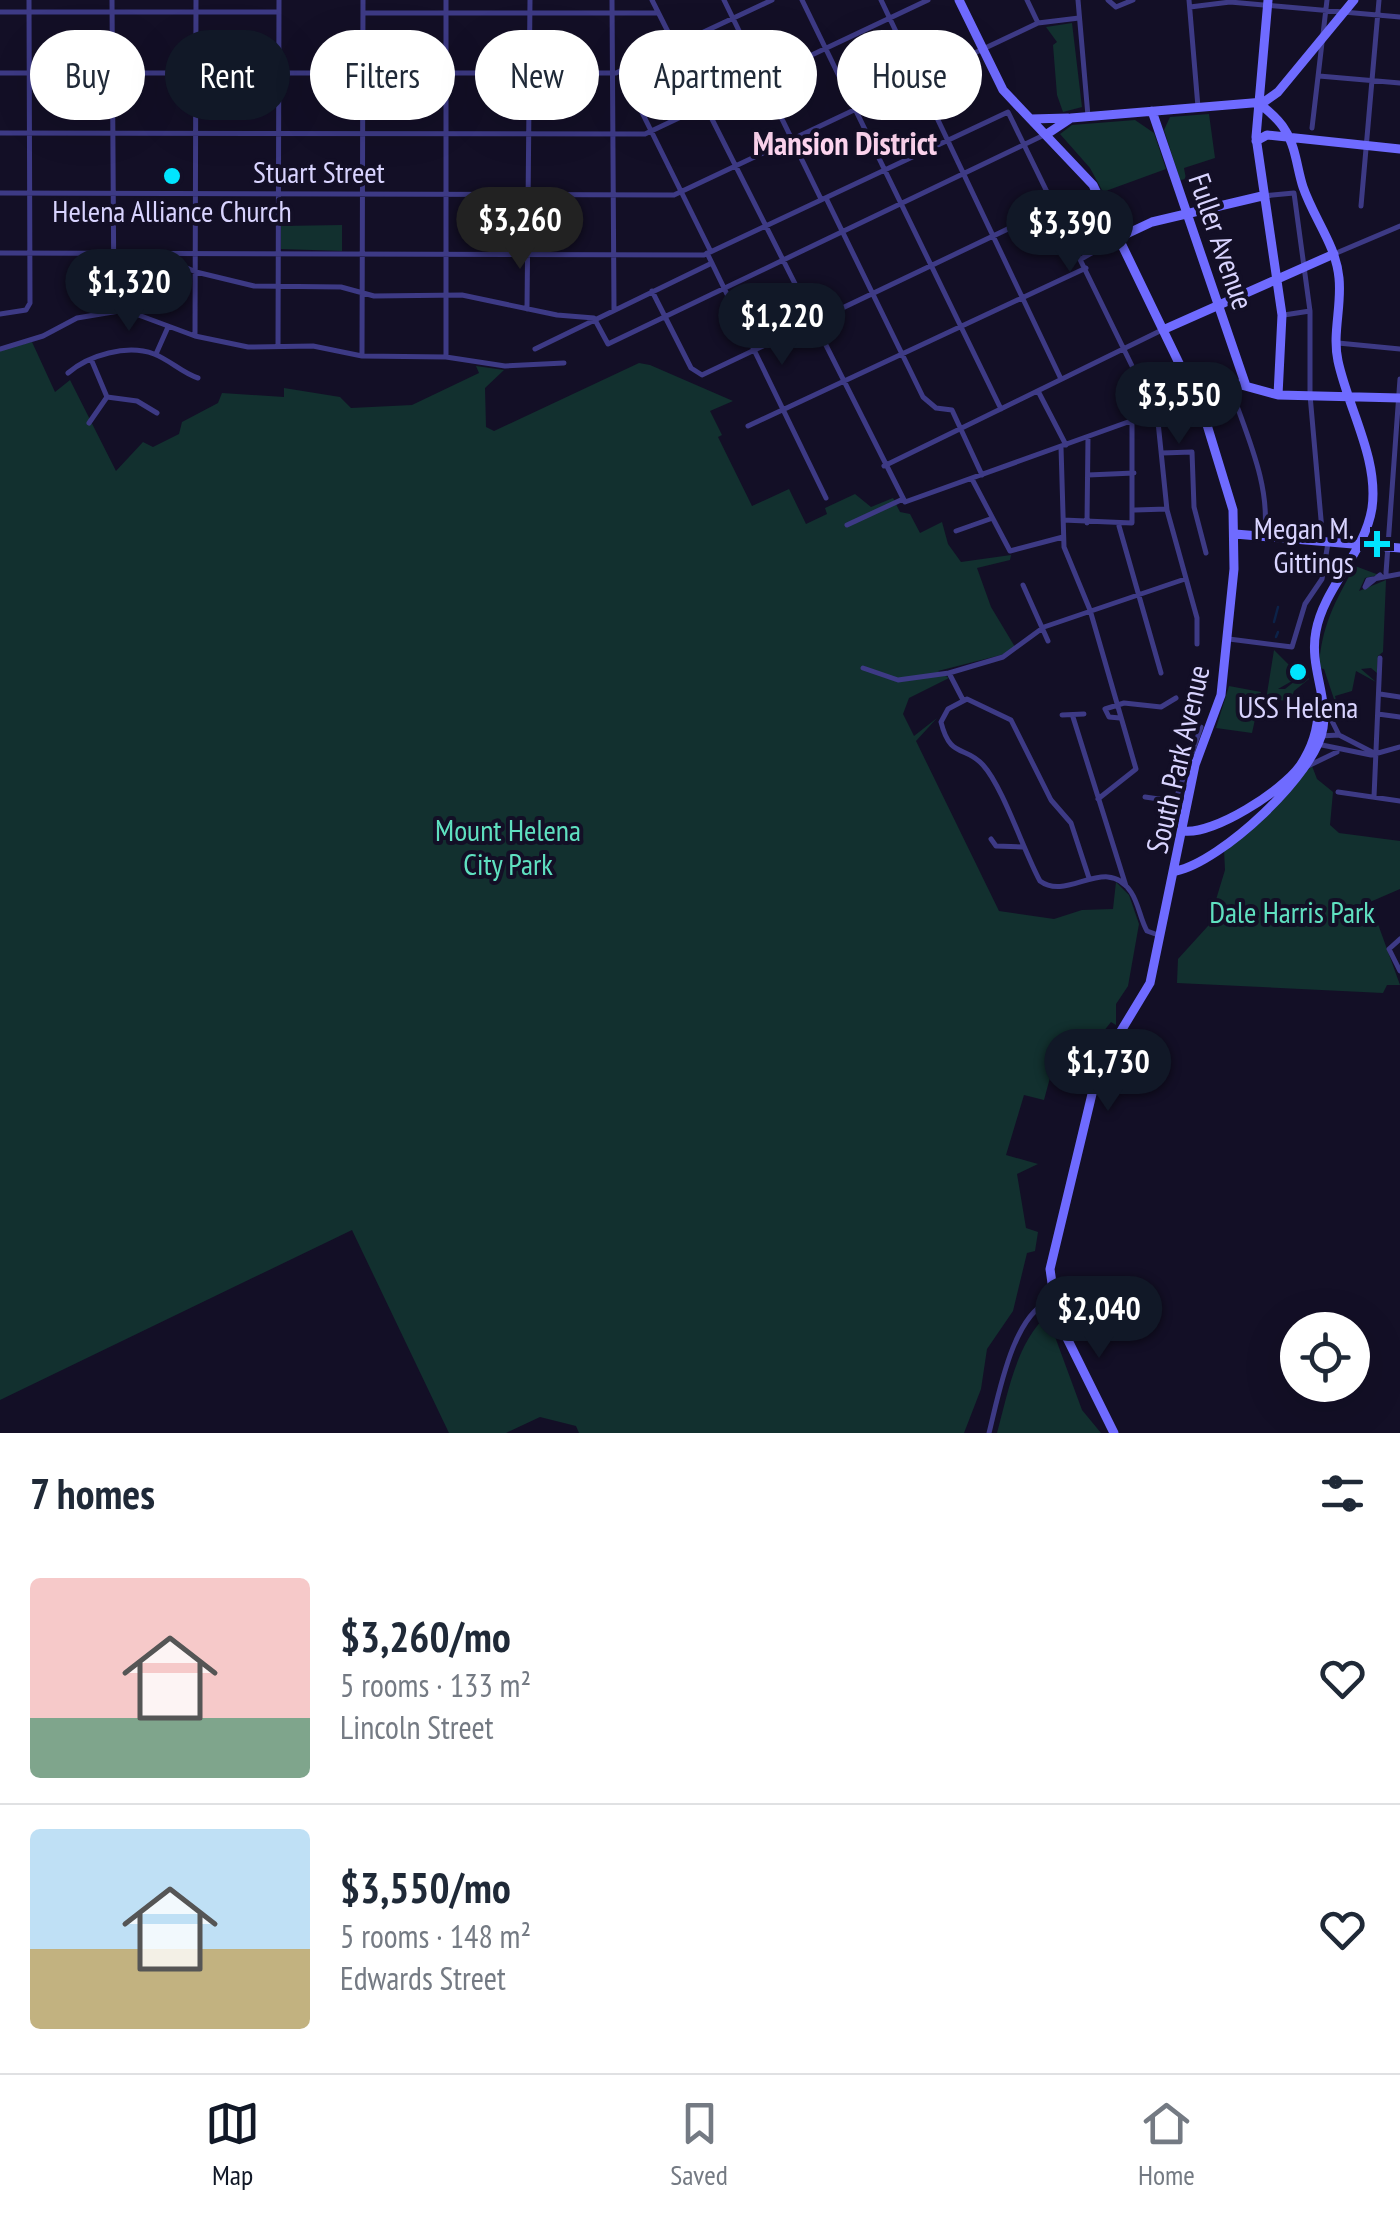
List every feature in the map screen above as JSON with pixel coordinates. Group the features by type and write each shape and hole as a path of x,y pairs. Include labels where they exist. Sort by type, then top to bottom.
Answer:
{"street":[{"path":"0,314 26,310 29,0"},
{"path":"112,0 112,30"},
{"path":"196,0 196,30"},
{"path":"279,0 279,30"},
{"path":"363,0 364,30"},
{"path":"446,0 446,30"},
{"path":"530,0 530,30"},
{"path":"612,0 614,310"},
{"path":"652,0 667,30"},
{"path":"724,0 738,30"},
{"path":"709,30 772,0"},
{"path":"802,0 837,71"},
{"path":"881,0 896,30"},
{"path":"817,52 928,0"},
{"name":"South Park Avenue","path":"958,0 973,30"},
{"path":"1027,0 1038,23"},
{"path":"1078,0 1088,116"},
{"path":"1108,0 1116,7 1133,0"},
{"path":"1312,128 1326,0"},
{"path":"1183,831 1202,830 1225,820 1270,793 1297,770 1316,739 1319,620 1359,545 1371,513 1372,477 1335,343 1340,290 1334,254 1303,188 1290,139 1273,104 1278,92 1354,0"},
{"path":"1361,206 1379,0"},
{"path":"1198,108 1189,3 1268,3 1400,17"},
{"path":"1268,3 1256,141 1282,316 1278,394"},
{"path":"0,12 279,12"},
{"path":"364,13 658,13"},
{"name":"Stuart Street","path":"982,49 1038,23 1079,18"},
{"name":"South Park Avenue","path":"982,49 1002,90 1093,185 1196,397 1226,480 1235,534 1223,688 1203,726 1176,870 1146,995 1096,1076 1077,1168 1059,1218 1050,1269 1051,1301"},
{"path":"0,72 30,73"},
{"path":"599,73 619,72"},
{"path":"1319,76 1400,83"},
{"path":"1031,119 1259,103 1278,92"},
{"path":"1259,103 1278,120"},
{"name":"Fuller Avenue","path":"1152,111 1246,386"},
{"path":"0,253 708,252 1008,112 1156,413 1167,510 1197,629 1197,644"},
{"name":"Stuart Street","path":"0,192 681,192 837,118"},
{"path":"594,318 608,344 1026,145 1071,118"},
{"path":"114,120 114,311"},
{"path":"196,336 198,120"},
{"path":"278,347 279,120"},
{"path":"362,356 364,120"},
{"path":"446,120 446,357"},
{"path":"528,309 531,120"},
{"path":"645,120 826,498"},
{"path":"0,132 614,135 651,132 676,120"},
{"path":"710,120 904,500"},
{"path":"783,120 926,401 936,408 952,410 982,475"},
{"path":"860,120 1001,409"},
{"path":"937,120 1062,379"},
{"path":"1256,141 1268,135 1400,149"},
{"path":"1081,259 1152,222 1262,196 1294,194 1310,311 1310,395 1326,542 1322,579 1305,604 1292,648 1228,638"},
{"path":"652,291 693,372 702,374 1056,206"},
{"path":"884,466 1164,329 1400,226"},
{"path":"154,253 196,272 254,286 341,287 363,294 446,294 594,318"},
{"path":"535,349 712,262"},
{"path":"748,426 1086,268"},
{"path":"0,349 42,336 76,318 126,310 196,336 248,347 327,348 362,356 446,357 505,366 564,363"},
{"path":"1282,316 1310,311"},
{"path":"156,354 168,327"},
{"path":"1335,343 1400,349"},
{"path":"68,373 90,358 127,351 156,354 198,378"},
{"path":"90,358 108,397"},
{"path":"1183,368 1278,394 1399,398"},
{"path":"1400,379 1398,446 1383,574 1400,574"},
{"path":"1228,380 1243,434 1254,453 1265,532"},
{"path":"1038,391 1063,446 1063,536 1090,610 1135,773 1098,799"},
{"path":"1353,414 1362,395"},
{"path":"108,397 137,400 157,413"},
{"path":"89,423 108,397"},
{"path":"847,525 904,500 1196,397"},
{"path":"1063,520 1119,526 1132,523 1132,422"},
{"path":"1087,523 1088,437"},
{"path":"1162,453 1192,452 1194,507 1206,553"},
{"path":"1088,475 1134,473"},
{"path":"971,478 1010,551 1063,536"},
{"path":"1390,494 1400,494"},
{"path":"1135,510 1167,510"},
{"path":"956,531 990,518"},
{"path":"1119,526 1161,672"},
{"path":"1235,534 1265,532 1287,538 1400,548"},
{"path":"1340,544 1347,552 1347,566"},
{"path":"863,668 898,680 949,673 1003,657 1044,627 1185,580"},
{"path":"1022,585 1048,641"},
{"path":"1374,797 1380,658"},
{"path":"1315,672 1340,735 1376,754"},
{"path":"949,673 963,700"},
{"path":"1380,694 1400,696"},
{"path":"1120,716 1108,716 1106,708 1124,703 1166,706 1176,698"},
{"path":"1089,878 1072,826 1051,800 1011,720 976,699 963,700 942,716 944,734 955,752 982,764 1046,886 1113,877 1126,886"},
{"path":"1308,766 1324,702"},
{"path":"1062,716 1084,714"},
{"path":"1378,714 1400,717"},
{"path":"1074,717 1126,886 1147,930 1161,936"},
{"path":"1166,827 1203,726"},
{"path":"1316,739 1340,735"},
{"path":"1316,739 1339,751 1376,754 1400,747"},
{"path":"1176,870 1198,864 1228,845 1308,766 1339,751"},
{"path":"1338,792 1400,800"},
{"path":"1145,797 1173,802"},
{"path":"997,854 994,843 1023,847"},
{"path":"1113,877 1117,860"},
{"path":"1400,940 1392,943 1391,954 1400,971"},
{"path":"989,1433 1012,1353 1034,1310 1051,1301 1114,1433"}],"green space":[{"path":"1072,23 1082,107 1063,112 1057,95 1053,45 1057,42 1046,27"},
{"path":"1209,114 1215,158 1184,168 1186,179 1180,180 1164,130 1170,117"},
{"path":"1135,120 1154,133 1166,169 1103,192 1090,168 1060,134 1072,125"},
{"path":"342,225 342,251 281,249 281,226"},
{"name":"Mount Helena City Park","path":"32,342 55,392 70,380 116,471 143,442 153,447 179,434 182,422 218,403 222,393 284,397 284,388 340,397 351,408 412,405 479,373 476,366 504,370 485,388 486,427 494,431 639,363 650,365 733,401 710,411 722,435 718,437 752,506 789,489 806,524 827,514 825,508 855,494 871,507 893,498 900,512 910,514 920,533 942,522 948,544 961,562 1011,555 1010,560 977,568 991,607 1015,647 1005,654 938,671 949,678 909,698 903,714 914,736 937,718 916,741 999,911 1054,919 1082,910 1113,909 1116,882 1129,895 1139,924 1128,986 1116,1004 1116,1025 1111,1022 1084,1056 1073,1054 1066,1077 1051,1074 1044,1100 1024,1095 1006,1155 1038,1164 1017,1174 1026,1228 1038,1232 1035,1251 1027,1253 1013,1311 987,1349 981,1389 964,1433 579,1433 576,1426 540,1417 506,1433 449,1433 352,1230 0,1400 0,350"},
{"path":"1355,566 1379,575 1365,578 1359,591 1386,580 1383,652 1378,656 1377,673 1371,668 1361,669 1376,682 1356,671 1352,691 1335,696 1337,705 1356,700 1360,712 1339,714 1324,669 1319,668 1320,653 1330,615"},
{"path":"1274,650 1294,670 1292,681 1278,689 1285,689 1305,673 1309,679 1294,691 1290,702 1275,699 1272,711 1265,706"},
{"path":"1229,686 1261,692 1252,733 1216,728"},
{"name":"Dale Harris Park","path":"1312,766 1317,779 1333,792 1330,825 1339,833 1400,841 1400,889 1370,902 1400,985 1387,985 1383,993 1177,983 1178,959 1208,926 1225,870 1224,850"},
{"path":"1047,1315 1082,1410 1101,1433 997,1433 1020,1355"}],"waterway":[{"path":"1291,565 1292,555"},
{"path":"1285,574 1287,563"},
{"path":"1274,622 1278,607"},
{"path":"1276,637 1278,632"}],"place":[{"name":"Helena Alliance Church","path":"172,176"},
{"name":"Megan M. Gittings","path":"1377,544"},
{"name":"USS Helena","path":"1298,672"}],"district":[{"name":"Mansion District","path":"845,143"}]}
